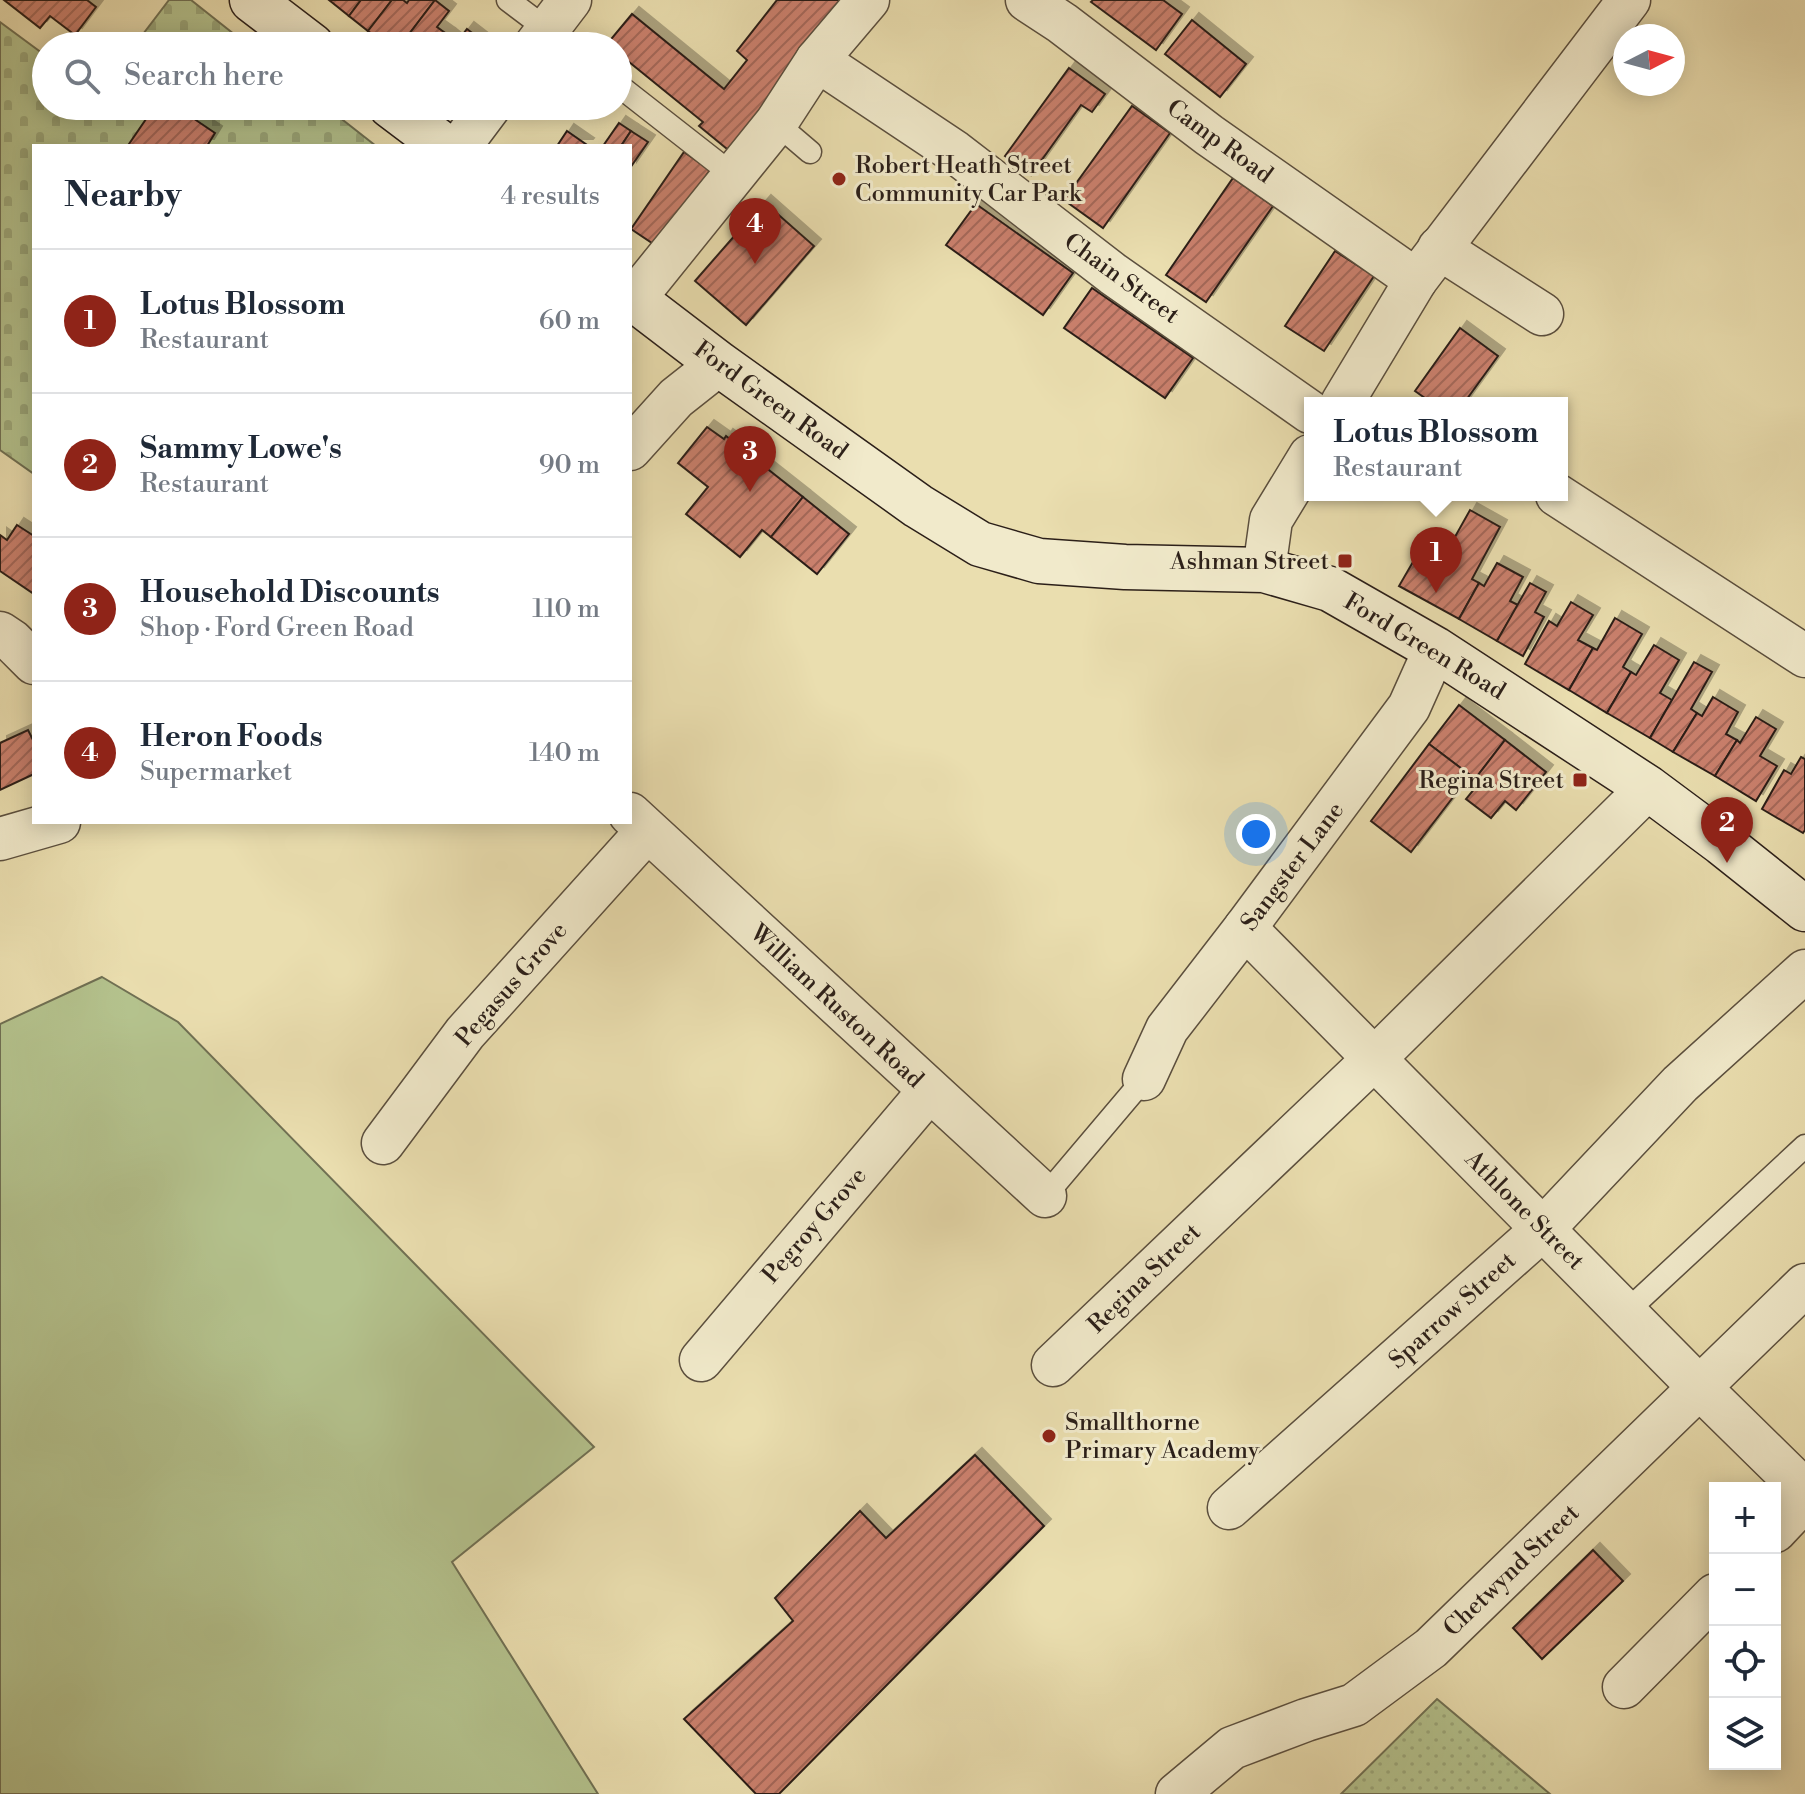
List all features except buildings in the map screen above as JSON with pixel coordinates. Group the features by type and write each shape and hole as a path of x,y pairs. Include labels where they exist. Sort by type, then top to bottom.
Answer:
{"main road":[{"path":"267,4 297,32"},
{"name":"Ford Green Road","path":"632,298 918,506 980,544 1039,561 1125,567 1264,570 1330,589 1435,649 1648,788 1805,909"}],"street":[{"path":"632,298 776,123 817,60 868,0"},
{"name":"Camp Road","path":"1027,0 1069,12 1209,135 1428,264 1542,314"},
{"path":"1346,397 1428,264 1629,0"},
{"name":"Chain Street","path":"817,60 955,152 1113,274 1304,408"},
{"path":"426,135 459,120"},
{"path":"632,447 676,398 719,364"},
{"path":"1264,570 1271,520 1304,466"},
{"path":"1566,501 1805,656"},
{"path":"0,633 32,661"},
{"name":"Sangster Lane","path":"1144,1079 1167,1029 1409,707 1435,649"},
{"name":"Regina Street","path":"1053,1365 1375,1058 1648,788"},
{"name":"William Ruston Road","path":"639,822 1045,1196"},
{"name":"Pegasus Grove","path":"383,1143 465,1033 639,822"},
{"path":"0,839 52,824"},
{"name":"Athlone Street","path":"1245,928 1805,1491"},
{"name":"Sparrow Street","path":"1229,1508 1544,1228 1680,1084 1805,971"},
{"name":"Pegroy Grove","path":"701,1360 929,1091"},
{"name":"Chetwynd Street","path":"1177,1794 1232,1748 1354,1705 1431,1648 1805,1285"},
{"path":"1781,1525 1805,1499"},
{"path":"1624,1687 1709,1601"}],"lane":[{"path":"508,0 555,30"},
{"path":"632,96 733,175"},
{"path":"776,123 810,152"},
{"path":"1045,1196 1144,1079"},
{"path":"1626,1312 1805,1146"}],"green space":[{"path":"169,0 191,0 231,32 145,32"},
{"path":"0,22 32,46 32,120 343,120 373,144 32,144 32,473 0,450"},
{"path":"102,977 178,1022 594,1447 452,1562 598,1794 0,1794 0,1024"},
{"path":"1437,1699 1550,1794 1341,1794"}],"place":[{"name":"Robert Heath Street Community Car Park","path":"839,179"},
{"name":"Heron Foods","path":"755,264"},
{"name":"Household Discounts","path":"750,492"},
{"name":"Ashman Street","path":"1345,561"},
{"name":"Lotus Blossom","path":"1436,593"},
{"name":"Regina Street","path":"1580,780"},
{"name":"Sammy Lowe's","path":"1727,863"},
{"name":"Smallthorne Primary Academy","path":"1049,1436"}]}
